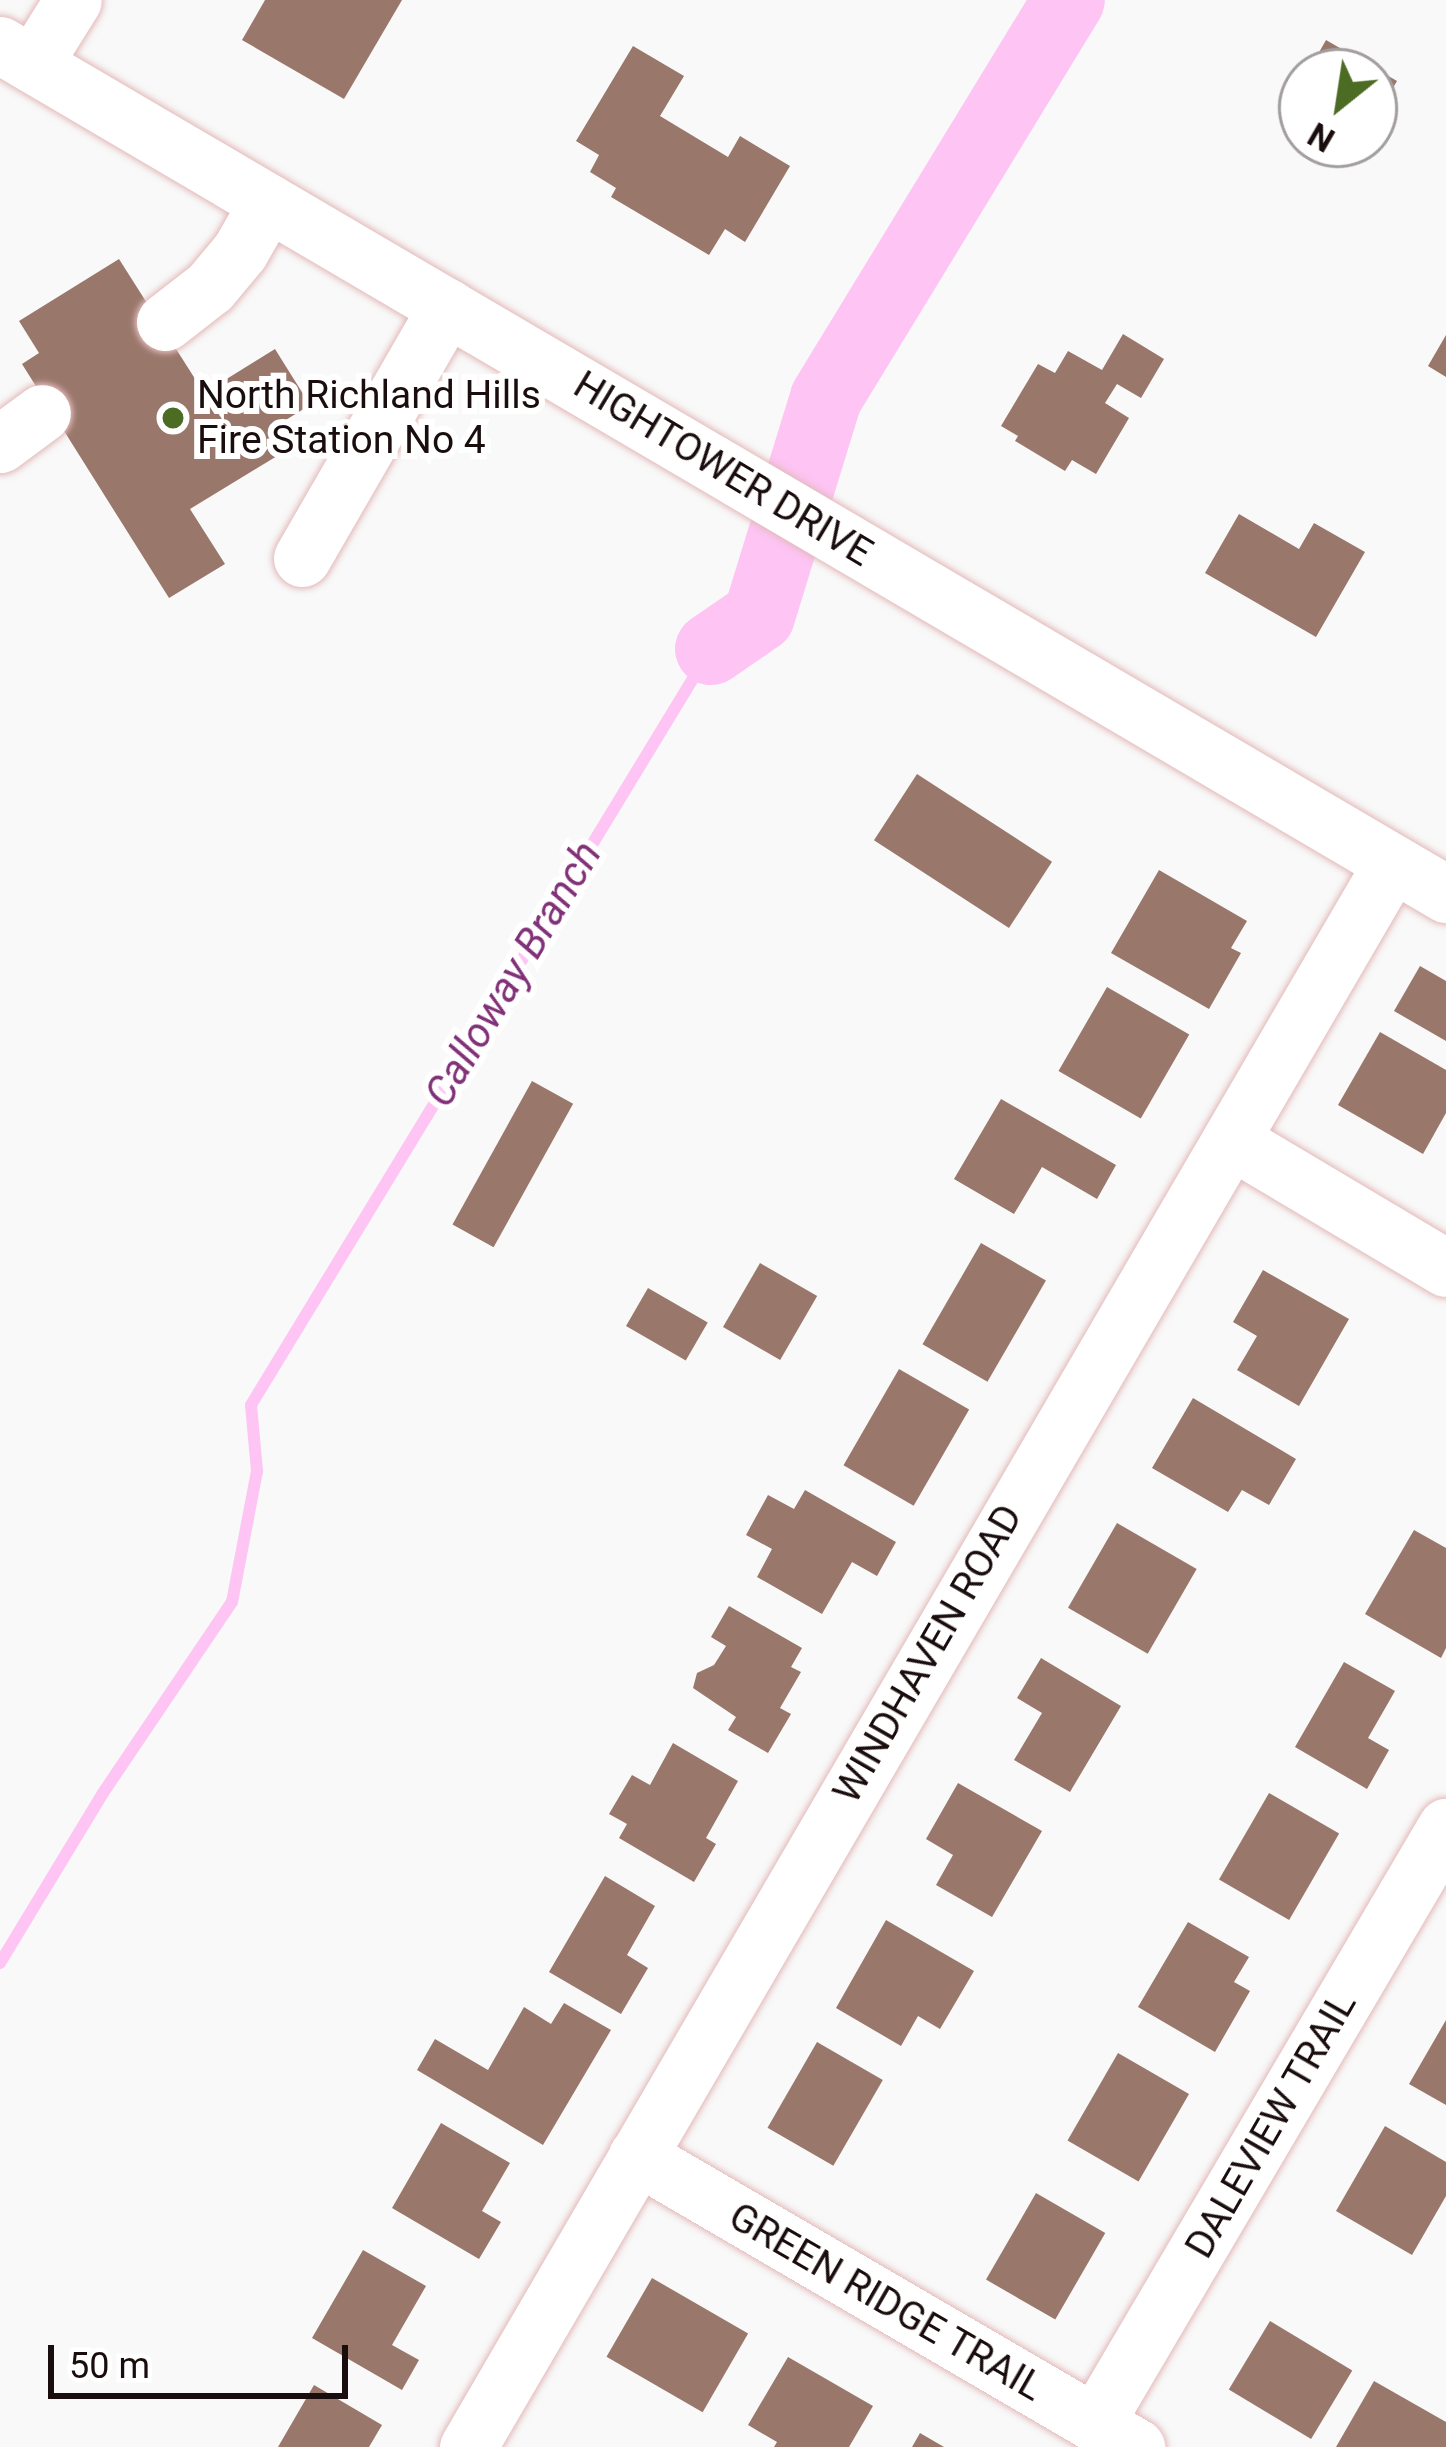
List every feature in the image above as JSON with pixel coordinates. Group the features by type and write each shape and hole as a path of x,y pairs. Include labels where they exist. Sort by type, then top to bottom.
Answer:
{"street":[{"path":"16,54 73,0"},
{"name":"HIGHTOWER DRIVE","path":"16,54 1446,894"},
{"path":"165,322 210,287 240,251 268,202"},
{"path":"302,558 447,307"},
{"name":"WINDHAVEN ROAD","path":"468,2447 1393,863"},
{"path":"1231,1140 1446,1268"},
{"name":"DALEVIEW TRAIL","path":"1116,2435 1446,1827"},
{"name":"GREEN RIDGE TRAIL","path":"637,2156 1116,2435"}],"building":[{"path":"265,0 402,0 344,99 242,40"},
{"path":"633,46 684,76 660,116 728,157 740,136 790,166 745,242 725,229 709,255 611,197 616,188 590,172 599,155 576,141"},
{"name":"North Richland Hills Fire Station No 4","path":"119,259 204,393 275,349 310,405 268,431 282,453 190,509 225,564 169,598 22,364 39,353 19,321"},
{"path":"1123,334 1164,359 1141,398 1117,384 1105,403 1129,418 1096,474 1072,460 1065,471 1015,441 1018,436 1001,426 1038,364 1055,373 1068,351 1102,370"},
{"path":"1446,335 1446,377 1428,366"},
{"path":"1239,514 1299,549 1314,523 1365,552 1316,637 1205,573"},
{"path":"917,774 1052,862 1009,928 874,840"},
{"path":"1159,870 1247,921 1231,948 1241,953 1209,1009 1111,953"},
{"path":"1420,966 1446,981 1446,1041 1394,1011"},
{"path":"1107,987 1189,1034 1141,1119 1058,1071"},
{"path":"1380,1032 1446,1070 1446,1113 1423,1154 1338,1105"},
{"path":"532,1081 573,1104 494,1247 452,1224"},
{"path":"1001,1099 1116,1165 1097,1199 1042,1167 1014,1214 954,1179"},
{"path":"981,1243 1046,1280 987,1382 922,1344"},
{"path":"760,1263 817,1296 780,1360 723,1327"},
{"path":"1263,1270 1349,1319 1299,1406 1237,1370 1257,1336 1233,1322"},
{"path":"648,1288 708,1322 686,1361 626,1326"},
{"path":"899,1369 969,1410 914,1506 844,1465"},
{"path":"1193,1398 1296,1459 1269,1505 1242,1490 1228,1512 1152,1468"},
{"path":"805,1490 896,1542 877,1576 852,1562 822,1614 757,1577 772,1549 746,1535 768,1495 794,1509"},
{"path":"1117,1523 1197,1569 1148,1654 1068,1608"},
{"path":"1414,1530 1446,1548 1446,1648 1441,1658 1365,1614"},
{"path":"729,1606 802,1648 791,1667 801,1672 780,1708 791,1714 768,1753 728,1730 736,1717 693,1688 697,1673 714,1665 726,1646 711,1637"},
{"path":"1041,1658 1121,1706 1070,1792 1014,1760 1042,1713 1017,1698"},
{"path":"1344,1662 1395,1691 1368,1738 1389,1750 1367,1789 1295,1747"},
{"path":"673,1743 738,1781 706,1838 716,1844 694,1882 619,1838 627,1824 609,1814 632,1775 650,1785"},
{"path":"958,1783 1042,1831 992,1917 936,1885 953,1855 926,1839"},
{"path":"1269,1793 1339,1833 1289,1920 1219,1880"},
{"path":"605,1876 655,1906 627,1955 648,1968 621,2014 549,1972"},
{"path":"886,1920 974,1971 940,2029 918,2016 901,2046 836,2008"},
{"path":"1188,1922 1249,1957 1234,1982 1250,1991 1215,2052 1138,2007"},
{"path":"564,2003 611,2030 543,2145 417,2070 435,2039 488,2070 524,2007 551,2024"},
{"path":"1446,2020 1446,2105 1409,2084"},
{"path":"817,2042 883,2080 833,2166 768,2128"},
{"path":"1118,2053 1189,2094 1139,2181 1068,2140"},
{"path":"441,2123 510,2163 482,2211 501,2222 479,2259 392,2208"},
{"path":"1385,2126 1446,2162 1446,2196 1412,2255 1336,2211"},
{"path":"1036,2193 1105,2233 1055,2320 986,2280"},
{"path":"363,2250 426,2286 392,2345 419,2360 402,2390 312,2338"},
{"path":"652,2278 748,2334 703,2412 606,2357"},
{"path":"1270,2321 1352,2370 1311,2439 1229,2390"},
{"path":"788,2357 873,2406 849,2447 774,2447 777,2442 748,2425"},
{"path":"1374,2381 1446,2422 1446,2447 1336,2447"},
{"path":"314,2385 382,2425 369,2447 278,2447"},
{"path":"920,2433 944,2447 912,2447"}],"waterway":[{"name":"Calloway Branch","path":"711,649 759,616 826,398 1069,0"},
{"name":"Calloway Branch","path":"0,1963 103,1793 232,1602 257,1471 251,1405 711,649"}],"place":[{"name":"North Richland Hills Fire Station No 4","path":"173,418"}]}
